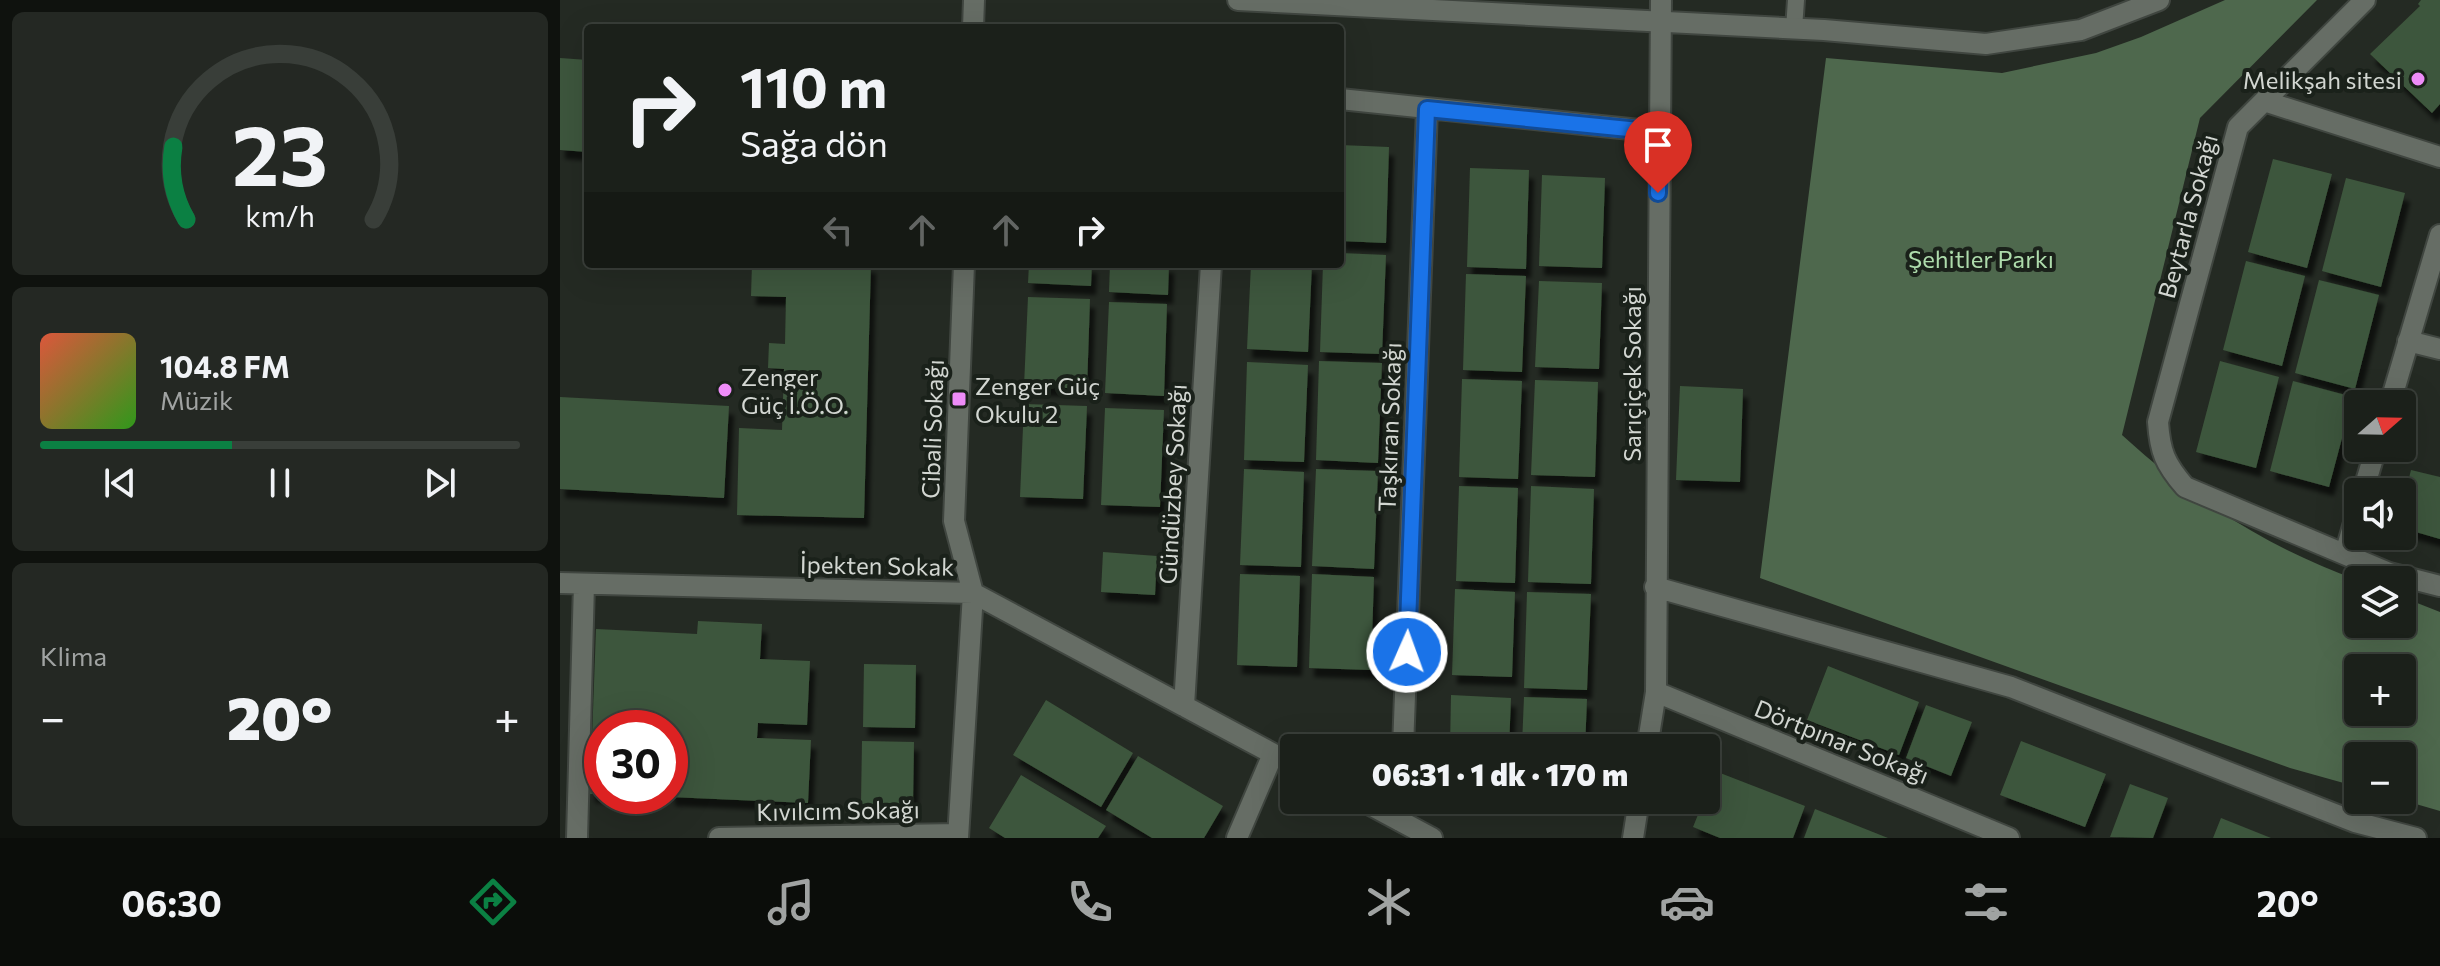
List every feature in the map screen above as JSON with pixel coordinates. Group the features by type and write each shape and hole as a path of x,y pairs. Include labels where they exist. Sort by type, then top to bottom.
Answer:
{"street":[{"path":"973,24 974,0"},
{"path":"1238,0 1794,29 1986,44 2081,30 2159,0"},
{"name":"Sarıçiçek Sokağı","path":"1649,734 1656,692 1661,0"},
{"name":"Beytarla Sokağı","path":"2345,554 2185,487 2169,469 2160,446 2158,422 2238,127 2365,0"},
{"path":"1344,99 1659,132"},
{"path":"2264,101 2440,157"},
{"name":"Taşkıran Sokağı","path":"1404,734 1427,109"},
{"path":"2394,390 2440,235"},
{"name":"Cibali Sokağı","path":"958,836 973,593 954,521 964,268"},
{"name":"Gündüzbey Sokağı","path":"1184,706 1211,268"},
{"path":"2408,341 2440,349"},
{"path":"2346,550 2345,554 2389,573 2440,586"},
{"name":"İpekten Sokak","path":"560,583 973,593 1280,758"},
{"path":"577,838 584,584"},
{"path":"1655,587 2011,687 2355,822 2416,838"},
{"name":"Dörtpınar Sokağı","path":"1656,692 2009,838"},
{"path":"1237,838 1273,754"},
{"path":"1387,814 1432,838"},
{"path":"1400,814 1400,821"},
{"path":"1633,838 1637,814"},
{"name":"Kıvılcım Sokağı","path":"719,838 958,836"}],"lane":[{"path":"1794,29 1796,0"}],"green space":[{"name":"Şehitler Parkı","path":"2225,0 2317,0 2200,118 2122,435 2176,480 2232,520 2293,553 2344,574 2344,638 2416,638 2416,603 2440,612 2440,811 2416,804 2416,742 2344,742 2344,783 2290,768 1760,578 1826,58 2002,73 2096,53"}],"building":[{"name":"Melikşah sitesi","path":"2421,0 2440,0 2440,104 2432,113 2370,54 2420,6"},
{"path":"560,58 584,60 584,152 560,150"},
{"path":"1344,145 1389,147 1386,243 1344,241"},
{"path":"2273,159 2332,174 2307,268 2248,252"},
{"path":"1470,168 1529,170 1526,269 1467,267"},
{"path":"1542,175 1605,178 1602,268 1539,266"},
{"path":"2346,178 2405,193 2381,287 2322,271"},
{"path":"1344,253 1386,255 1382,354 1320,352 1323,268 1344,268"},
{"path":"2246,261 2305,276 2282,366 2223,350"},
{"path":"752,268 871,268 864,518 737,515 739,428 782,430 784,369 768,368 769,343 785,344 786,297 751,296"},
{"path":"1029,268 1092,268 1091,286 1028,283"},
{"path":"1110,268 1169,268 1168,295 1109,292"},
{"path":"1251,268 1312,268 1308,352 1247,349"},
{"path":"1466,274 1526,276 1522,372 1463,370"},
{"path":"2319,280 2379,295 2355,389 2295,373"},
{"path":"1539,281 1602,283 1599,369 1535,367"},
{"path":"1028,297 1090,299 1087,389 1024,386"},
{"path":"1109,302 1167,304 1164,396 1105,393"},
{"path":"1319,361 1382,363 1378,463 1316,460"},
{"path":"2220,361 2279,377 2256,468 2196,452"},
{"path":"1247,362 1308,365 1304,462 1244,460"},
{"path":"1462,379 1522,381 1518,479 1459,477"},
{"path":"1535,380 1598,382 1595,477 1531,475"},
{"path":"2293,381 2344,395 2344,431 2329,487 2270,471"},
{"path":"1680,386 1743,389 1740,482 1676,480"},
{"path":"560,397 729,406 724,498 560,489"},
{"path":"1024,404 1087,406 1083,499 1020,497"},
{"path":"1105,408 1164,410 1160,507 1101,505"},
{"path":"1244,469 1304,472 1301,567 1240,565"},
{"path":"1316,469 1378,471 1374,569 1312,566"},
{"path":"2411,470 2440,477 2440,539 2416,532 2416,478 2409,478"},
{"path":"1459,486 1518,488 1515,583 1456,581"},
{"path":"1531,486 1594,489 1591,584 1528,582"},
{"path":"1103,552 1157,556 1155,595 1101,592"},
{"path":"1240,574 1300,576 1297,667 1237,665"},
{"path":"1312,574 1374,577 1371,670 1309,668"},
{"path":"1455,589 1515,592 1512,677 1452,675"},
{"path":"1527,592 1591,594 1587,690 1524,688"},
{"path":"698,621 762,624 760,659 810,661 807,725 758,723 757,738 811,740 808,803 688,798 688,710 593,710 596,629 697,634"},
{"path":"864,664 916,665 915,728 863,727"},
{"path":"1828,666 1919,702 1899,755 1807,720"},
{"path":"1451,695 1511,698 1510,734 1450,734"},
{"path":"1524,697 1587,699 1586,734 1522,734"},
{"path":"1046,700 1133,753 1101,807 1013,755"},
{"path":"1926,705 1972,722 1951,776 1906,758"},
{"path":"862,741 914,742 913,805 861,804"},
{"path":"2021,741 2106,774 2085,827 2000,795"},
{"path":"1138,756 1223,806 1204,838 1152,838 1106,810"},
{"path":"1720,773 1805,806 1793,838 1720,838 1693,827 1698,814 1720,814"},
{"path":"1021,775 1106,826 1098,838 1005,838 989,828"},
{"path":"2130,784 2168,798 2153,838 2110,837"},
{"path":"1815,809 1888,838 1804,838"},
{"path":"2221,818 2271,838 2213,838"}],"place":[{"name":"Melikşah sitesi","path":"2418,79"},
{"name":"Zenger Güç İ.Ö.O.","path":"725,390"},
{"name":"Zenger Güç Okulu 2","path":"959,399"}],"route":[{"path":"1407,652 1427,109 1659,132 1658,193"}]}
